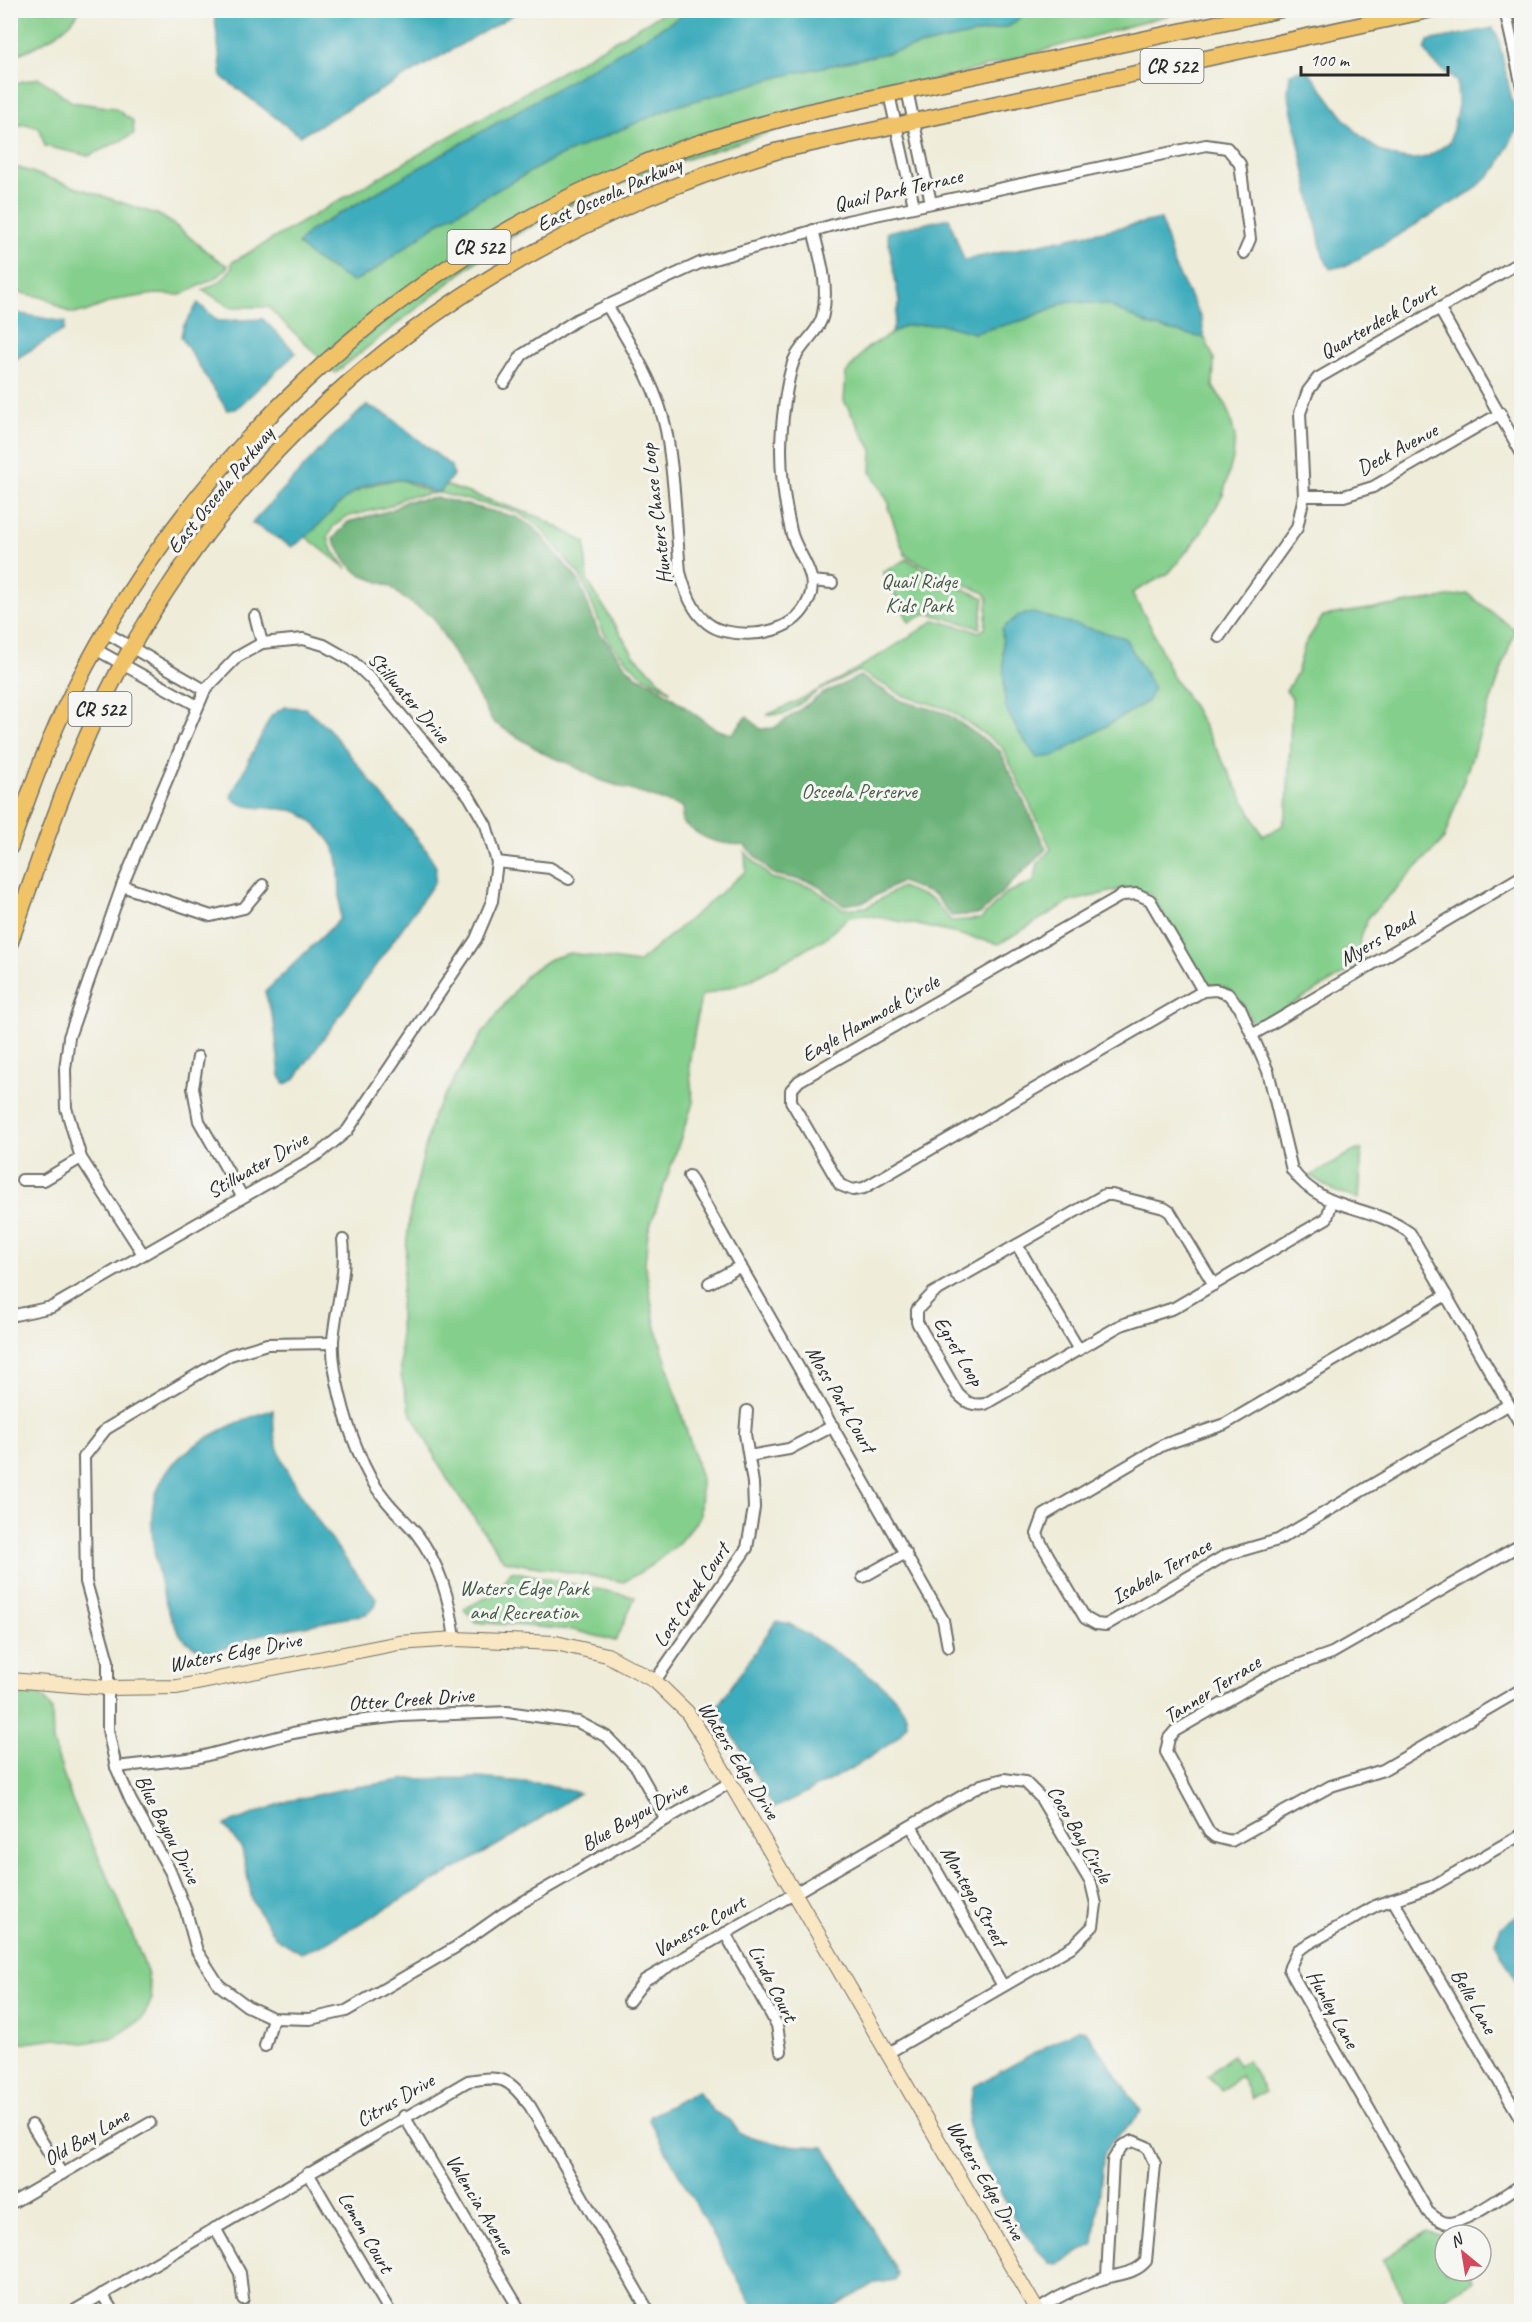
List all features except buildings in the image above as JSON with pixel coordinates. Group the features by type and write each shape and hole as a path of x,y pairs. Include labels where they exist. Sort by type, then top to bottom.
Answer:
{"main road":[{"name":"East Osceola Parkway","path":"10,847 52,736 95,649 154,554 239,447 267,416 346,342 427,281 504,231 633,167 738,130 907,90 1279,10"},
{"name":"East Osceola Parkway","path":"10,943 74,764 122,665 212,528 286,442 369,364 492,275 579,227 684,181 777,151 1431,10"}],"street":[{"path":"1505,10 1521,87"},
{"path":"1519,10 1521,21"},
{"path":"907,90 931,203"},
{"path":"889,94 914,206"},
{"name":"Quail Park Terrace","path":"504,383 522,355 578,319 700,263 813,230 914,206 1206,145 1227,148 1240,164 1250,239 1244,253"},
{"path":"813,230 827,286 823,318 795,359 781,449 792,535 809,569 812,581 832,583"},
{"name":"Quarterdeck Court","path":"1219,637 1297,528 1304,496 1300,413 1308,391 1318,378 1521,261"},
{"name":"Hunters Chase Loop","path":"607,305 639,362 663,420 680,572 685,593 700,618 721,631 751,635 777,630 802,613 811,597 812,581"},
{"path":"1440,308 1501,413 1521,454"},
{"name":"Deck Avenue","path":"1304,496 1344,496 1372,487 1501,413"},
{"path":"255,616 262,643"},
{"path":"105,632 205,690"},
{"name":"Stillwater Drive","path":"10,1316 51,1308 320,1153 347,1131 476,939 492,901 497,862 486,825 469,796 371,679 352,661 324,645 303,639 262,643 237,657 205,690 122,886 69,1037 65,1070 66,1108 81,1158 143,1254"},
{"path":"95,649 198,706"},
{"path":"497,862 549,868 569,879"},
{"name":"Myers Road","path":"1252,1035 1521,876"},
{"path":"122,886 211,916 244,908 263,885"},
{"name":"Eagle Hammock Circle","path":"1137,894 1150,900 1203,991 864,1188 853,1190 840,1185 791,1101 791,1090 799,1081 1122,895 1137,894"},
{"path":"1203,991 1216,990 1228,994 1240,1008 1264,1060 1292,1170 1315,1194 1392,1220 1410,1233 1521,1427"},
{"path":"198,1057 193,1088 199,1121 242,1196"},
{"path":"22,1180 44,1180 81,1158"},
{"name":"Moss Park Court","path":"689,1176 943,1620 948,1647"},
{"name":"Egret Loop","path":"1214,1285 1170,1212 1164,1208 1104,1195 933,1293 917,1310 917,1323 958,1394 966,1402 975,1406 985,1404 1121,1325 1174,1308 1214,1285 1327,1218 1332,1201"},
{"path":"343,1240 346,1262 339,1284 333,1343 341,1400 358,1451 384,1498 417,1534 439,1572 451,1603 454,1639"},
{"path":"1017,1245 1079,1350"},
{"path":"710,1283 741,1266"},
{"name":"Isabela Terrace","path":"1446,1295 1226,1424 1163,1445 1044,1515 1037,1534 1041,1543 1085,1618 1096,1624 1106,1625 1226,1555 1278,1540 1508,1405"},
{"name":"Blue Bayou Drive","path":"333,1343 267,1344 230,1355 106,1429 84,1457 87,1582 108,1661 108,1730 116,1767 130,1801 170,1871 204,1963 219,1984 247,2006 273,2018 310,2019 346,2011 456,1947 507,1911 731,1782"},
{"name":"Lost Creek Court","path":"655,1681 747,1548 754,1508 745,1434 747,1411"},
{"path":"749,1456 789,1449 833,1426"},
{"name":"Tanner Terrace","path":"1521,1544 1332,1653 1275,1673 1175,1731 1169,1738 1166,1752 1209,1832 1215,1837 1231,1841 1331,1786 1383,1770 1521,1689"},
{"path":"863,1577 906,1553"},
{"name":"Waters Edge Drive","path":"10,1680 109,1688 177,1687 399,1643 454,1639 556,1643 607,1655 655,1681 687,1712 731,1782 1037,2311"},
{"name":"Otter Creek Drive","path":"116,1767 196,1758 293,1733 356,1721 401,1716 507,1712 578,1722 607,1737 637,1768 666,1820"},
{"name":"Coco Bay Circle","path":"795,1892 981,1785 1004,1779 1025,1782 1040,1797 1090,1883 1096,1904 1093,1926 1072,1946 888,2053"},
{"name":"Montego Street","path":"911,1826 1003,1986"},
{"name":"Hunley Lane","path":"1521,1834 1431,1887 1377,1905 1298,1950 1289,1969 1292,1979 1428,2212 1439,2221 1449,2223 1462,2219 1521,2184"},
{"name":"Vanessa Court","path":"629,2001 645,1980 795,1892"},
{"name":"Belle Lane","path":"1393,1900 1521,2121"},
{"name":"Lindo Court","path":"725,1933 777,2025 782,2051"},
{"path":"265,2046 273,2018"},
{"name":"Citrus Drive","path":"72,2312 405,2116 468,2081 495,2076 512,2083 530,2106 649,2312"},
{"name":"Valencia Avenue","path":"405,2116 521,2312"},
{"name":"Old Bay Lane","path":"10,2204 150,2122"},
{"path":"32,2125 62,2174"},
{"path":"1037,2311 1066,2293 1142,2266 1148,2251 1155,2164 1147,2147 1133,2141 1122,2146 1113,2160 1107,2277"},
{"name":"Lemon Court","path":"308,2173 390,2312"},
{"path":"215,2228 240,2273 243,2299"},
{"path":"102,2294 113,2312"}],"green space":[{"path":"1178,10 1179,12 985,67 678,144 380,308 320,358 268,307 230,307 203,290 221,281 232,268 231,263 666,11 692,11 308,232 352,282 373,271 440,222 553,159 673,107 782,76 1010,26 1023,15 1022,11"},
{"path":"10,11 79,11 67,26 49,39 11,56"},
{"path":"39,78 72,102 114,108 133,121 134,134 89,156 45,146 39,128 26,124 11,127 11,87 15,83"},
{"path":"840,110 681,161 587,196 633,175 701,149 769,127"},
{"path":"10,165 159,215 228,266 219,276 181,295 155,294 116,300 85,312 70,313 46,298 11,291"},
{"path":"583,198 493,248 335,373 328,366 384,320 443,277 505,239"},
{"path":"1069,301 1108,305 1151,326 1205,338 1214,359 1213,387 1227,406 1235,436 1233,458 1223,495 1200,535 1169,573 1132,593 1150,625 1173,677 1193,706 1263,836 1282,826 1287,810 1292,698 1286,691 1297,673 1305,644 1323,616 1468,594 1515,630 1444,839 1368,918 1359,942 1365,962 1254,1027 1242,1003 1231,991 1216,985 1206,985 1151,895 1137,889 1122,889 1069,902 999,944 866,915 849,917 824,939 749,981 701,996 689,1063 693,1103 648,1232 645,1263 655,1324 701,1479 700,1517 676,1546 652,1565 624,1582 504,1561 449,1482 410,1411 401,1375 400,1307 410,1212 433,1115 480,1037 528,973 550,959 570,953 638,963 746,871 745,852 771,878 812,887 843,909 867,907 901,887 932,899 951,921 981,919 1006,893 1034,882 1038,863 1051,849 1002,747 948,709 904,696 859,671 820,690 785,714 767,715 853,671 935,620 979,632 985,629 988,599 985,593 941,575 905,555 888,507 890,505 871,472 872,450 844,401 846,373 867,348 904,326 942,324 974,333 1024,320"},
{"path":"402,480 432,493 440,492 445,485 539,517 585,542 587,580 633,654 671,692 638,672 611,644 602,629 581,577 538,525 517,512 439,493 405,497 390,506 346,517 333,527 328,537 331,548 347,569 306,537 326,514 348,496 372,485"},
{"name":"Osceola Perserve","path":"439,498 516,517 535,528 578,580 598,631 625,665 636,676 652,683 715,729 732,734 747,716 760,729 774,728 822,694 860,676 902,701 946,713 1000,751 1046,849 980,914 951,916 935,895 901,882 864,902 843,905 814,883 773,874 744,845 718,842 697,833 682,822 683,807 600,780 547,755 493,722 433,617 402,597 390,586 361,575 346,562 333,539 348,522 392,510 406,501"},
{"name":"Quail Ridge Kids Park","path":"907,559 940,579 984,598 980,628 927,613 909,622 883,572"},
{"path":"1362,1149 1359,1199 1335,1191 1310,1176 1354,1151"},
{"name":"Waters Edge Park and Recreation","path":"511,1571 635,1597 616,1641 573,1630 475,1622 464,1609 499,1591"},
{"path":"28,1691 44,1698 52,1710 53,1742 71,1798 116,1894 147,1971 152,1999 142,2019 115,2037 84,2043 56,2039 11,2045 10,1696"},
{"path":"1232,2055 1238,2065 1248,2060 1265,2092 1252,2099 1240,2076 1222,2091 1208,2076"},
{"path":"1427,2231 1433,2233 1433,2283 1469,2283 1424,2311 1411,2311 1383,2260"}],"water":[{"path":"214,10 520,11 300,136 222,77"},
{"path":"692,10 1022,10 1023,15 1010,26 782,76 673,107 553,159 440,222 373,271 352,282 313,258 298,244 308,232"},
{"path":"1493,28 1498,37 1518,127 1498,167 1474,190 1348,265 1330,269 1323,256 1288,93 1290,73 1302,70 1310,73 1344,118 1371,145 1386,154 1403,158 1422,158 1433,154 1450,142 1458,105 1457,82 1431,60 1425,50 1428,41"},
{"path":"949,218 964,260 1161,219 1174,265 1202,320 1204,338 1151,326 1108,305 1069,301 1024,320 974,333 942,324 904,326 892,333 899,301 887,232"},
{"path":"198,303 218,321 263,319 296,353 236,409 227,410 181,337 183,327"},
{"path":"11,312 65,322 64,330 11,362"},
{"path":"367,405 389,416 451,466 453,475 440,492 402,480 385,480 367,485 344,500 314,530 292,547 252,523 329,440"},
{"path":"1033,613 1125,638 1154,688 1147,702 1055,756 1037,758 1017,730 1005,706 1002,629 1019,615"},
{"path":"284,707 305,708 328,728 427,851 436,867 435,882 294,1080 285,1084 280,1076 274,1023 265,992 340,919 340,881 338,861 333,846 323,832 309,819 292,810 243,805 231,796 271,716"},
{"path":"273,1410 275,1438 290,1476 318,1521 377,1599 375,1607 366,1614 259,1635 210,1654 192,1646 183,1638 169,1611 158,1574 155,1554 152,1519 154,1500 169,1468 182,1455 206,1438 234,1424"},
{"path":"776,1621 790,1624 877,1681 903,1709 907,1722 902,1732 871,1756 849,1770 774,1808 717,1707"},
{"path":"479,1778 546,1784 579,1793 515,1835 322,1945 301,1953 275,1937 252,1900 242,1849 224,1825 288,1801 344,1789 408,1779"},
{"path":"1521,1913 1521,1991 1495,1942 1500,1929"},
{"path":"1077,2029 1086,2031 1141,2111 1111,2142 1104,2154 1094,2244 1058,2264 1049,2263 1018,2225 971,2137 968,2120 973,2087"},
{"path":"697,2091 713,2111 731,2121 740,2134 783,2145 824,2147 894,2266 898,2275 895,2280 876,2283 827,2311 755,2311 649,2120 651,2116"}]}
